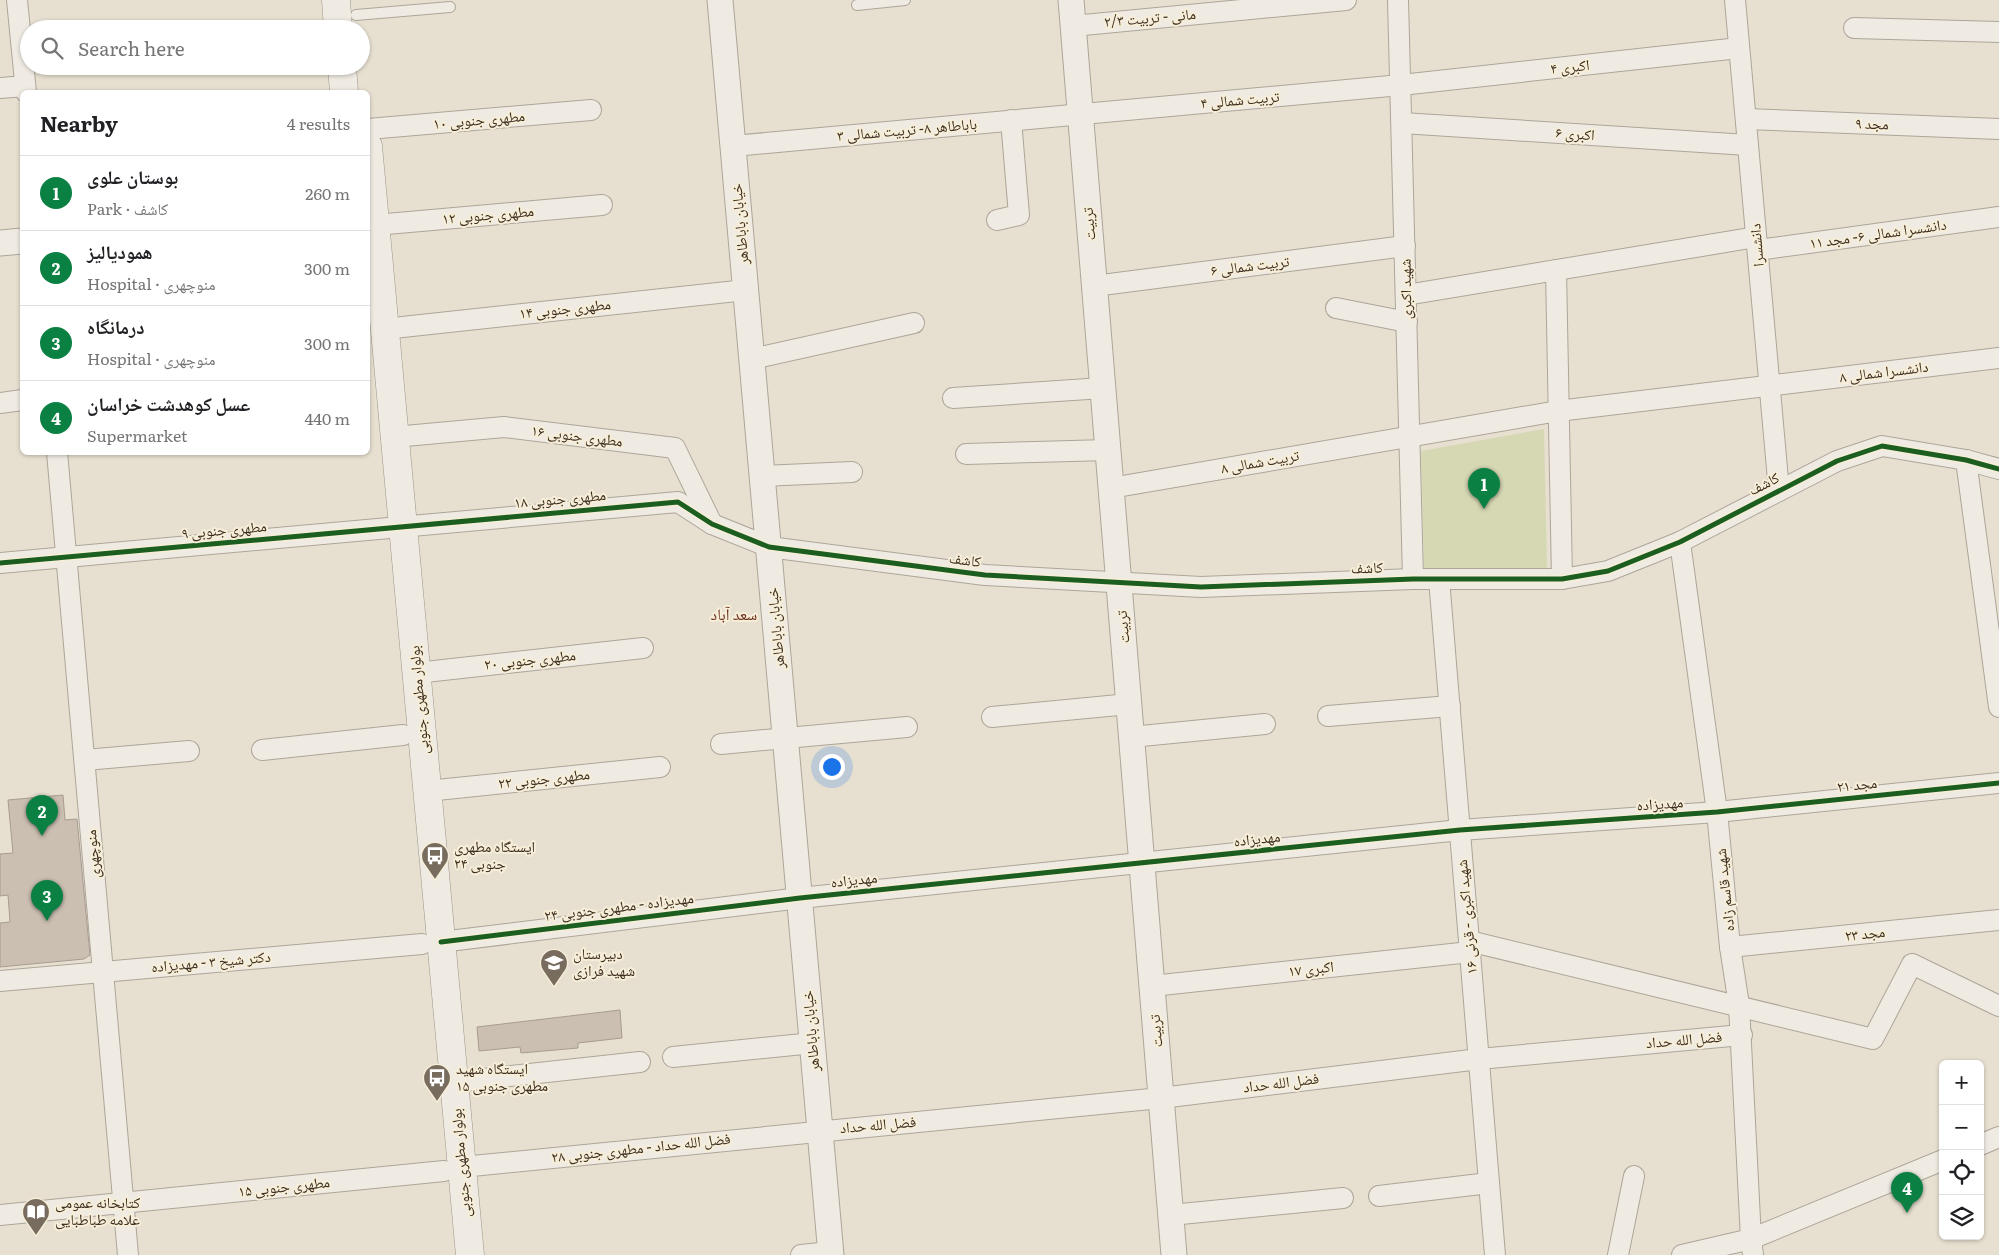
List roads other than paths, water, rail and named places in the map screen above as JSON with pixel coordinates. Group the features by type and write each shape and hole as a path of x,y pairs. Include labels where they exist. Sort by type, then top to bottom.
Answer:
{"main road":[{"path":"343,75 344,90"},
{"path":"361,75 363,90"},
{"name":"بولوار مطهری جنوبی","path":"370,169 375,225 376,338 393,527 403,735 432,943 454,1082 450,1255"},
{"name":"بولوار مطهری جنوبی","path":"376,338 394,437 393,527 416,672 427,791 432,943 453,1169 470,1255"}],"street":[{"path":"17,0 20,33"},
{"name":"خیابان باباطاهر","path":"720,0 831,1253"},
{"name":"تربیت","path":"1071,0 1174,1255"},
{"name":"مانی - تربیت ۲/۳","path":"1073,26 1346,0"},
{"name":"شهید اکبری","path":"1398,0 1413,579"},
{"name":"دانشسرا","path":"1735,0 1779,491"},
{"path":"1854,28 1999,32"},
{"name":"اکبری ۴","path":"1401,85 1739,48"},
{"path":"0,88 25,89 24,75"},
{"name":"تربیت شمالی ۴","path":"1080,114 1401,85"},
{"name":"مطهری جنوبی ۱۰","path":"370,130 591,110"},
{"name":"باباطاهر ۸- تربیت شمالی ۳","path":"733,146 1080,114"},
{"name":"مجد ۹","path":"1746,119 1999,129"},
{"path":"997,220 1020,215 1011,120"},
{"name":"اکبری ۶","path":"1402,122 1748,145"},
{"name":"مطهری جنوبی ۱۲","path":"375,225 602,205"},
{"name":"دانشسرا شمالی ۶- مجد ۱۱","path":"1406,295 1556,270 1757,243 1999,217"},
{"path":"0,243 20,241"},
{"name":"تربیت شمالی ۶","path":"1094,286 1405,246"},
{"path":"1556,270 1562,580"},
{"name":"مطهری جنوبی ۱۴","path":"376,338 746,290"},
{"path":"1336,308 1407,322"},
{"path":"752,359 914,323"},
{"name":"دانشسرا شمالی ۸","path":"1558,411 1999,358"},
{"path":"953,398 1103,388"},
{"path":"0,403 20,400"},
{"name":"تربیت شمالی ۸","path":"1111,488 1558,411"},
{"name":"مطهری جنوبی ۱۶","path":"394,437 504,427 675,448 712,524"},
{"name":"کاشف","path":"712,524 769,547 985,575 1119,584 1201,587 1413,579 1562,580 1608,571 1680,542 1837,461 1882,446 1966,460 1999,469"},
{"path":"966,454 1108,450"},
{"name":"منوچهری","path":"58,455 128,1255"},
{"path":"1966,460 1995,649 1999,707"},
{"path":"762,476 852,472"},
{"name":"مطهری جنوبی ۱۸","path":"393,527 678,502 712,524"},
{"name":"مطهری جنوبی ۹","path":"0,562 393,527"},
{"name":"شهید قاسم زاده","path":"1680,542 1717,812 1730,947 1739,1005 1752,1247"},
{"name":"شهید اکبری - قرنی ۱۶","path":"1439,579 1495,1255"},
{"name":"مطهری جنوبی ۲۰","path":"416,672 643,648"},
{"path":"992,717 1129,704"},
{"path":"1328,716 1450,706"},
{"path":"1132,736 1266,724"},
{"path":"721,744 907,727"},
{"path":"262,750 403,735"},
{"path":"85,760 190,751"},
{"name":"مطهری جنوبی ۲۲","path":"427,791 660,767"},
{"name":"مجد ۲۱","path":"1717,812 1999,783"},
{"name":"مهدیزاده","path":"800,898 1460,830 1717,812"},
{"name":"مهدیزاده - مطهری جنوبی ۲۴","path":"432,943 800,898"},
{"name":"مجد ۲۳","path":"1730,947 1999,920"},
{"name":"دکتر شیخ ۳ - مهدیزاده","path":"0,981 432,943"},
{"name":"اکبری ۱۷","path":"1152,986 1470,946 1739,1005 1873,1039 1912,964 1999,1006"},
{"name":"فضل الله حداد","path":"820,1130 1162,1098 1479,1059 1742,1035"},
{"path":"673,1057 812,1043"},
{"path":"454,1082 640,1062"},
{"name":"فضل الله حداد - مطهری جنوبی ۲۸","path":"453,1169 820,1130"},
{"path":"1984,1143 1999,1137"},
{"path":"1682,1255 1752,1247 1939,1162"},
{"name":"مطهری جنوبی ۱۵","path":"0,1215 453,1169"},
{"path":"1618,1255 1634,1176"},
{"path":"1378,1196 1489,1183"},
{"path":"1171,1215 1343,1198"},
{"path":"801,1255 831,1253"}],"lane":[{"path":"858,5 905,0"},
{"path":"348,15 450,7"}],"place":[{"name":"بوستان علوی","path":"1484,509"},
{"name":"همودیالیز","path":"42,836"},
{"name":"ایستگاه مطهری جنوبی ۲۴","path":"435,880"},
{"name":"درمانگاه","path":"47,921"},
{"name":"دبیرستان شهید فرازی","path":"554,987"},
{"name":"ایستگاه شهید مطهری جنوبی ۱۵","path":"437,1102"},
{"name":"عسل كوهدشت خراسان","path":"1907,1213"},
{"name":"کتابخانه عمومی علامه طباطبایی","path":"36,1236"}],"district":[{"name":"سعد آباد","path":"734,614"}]}
